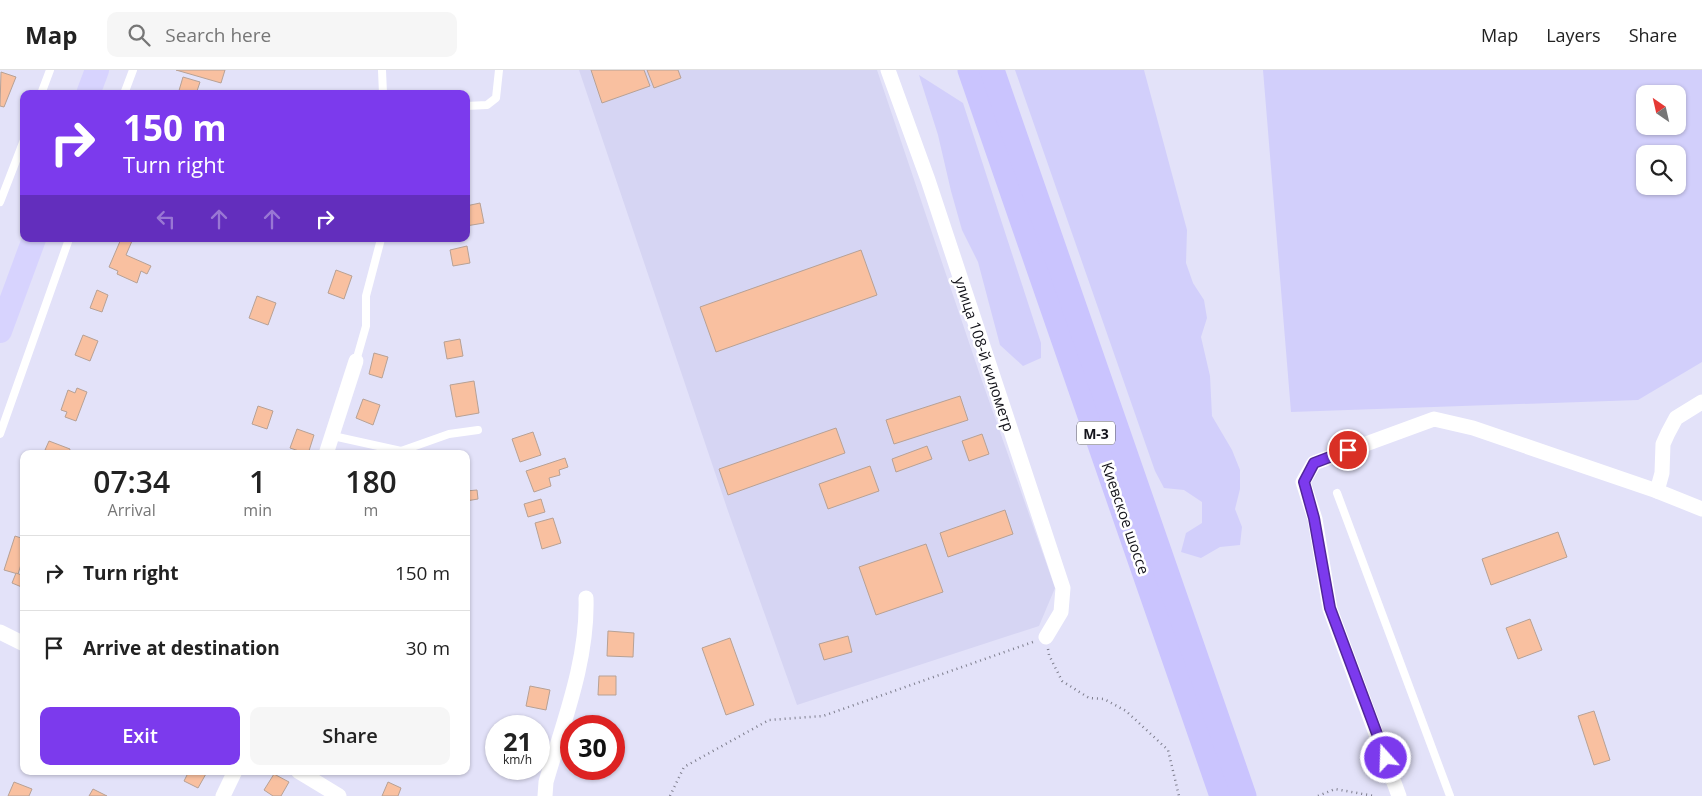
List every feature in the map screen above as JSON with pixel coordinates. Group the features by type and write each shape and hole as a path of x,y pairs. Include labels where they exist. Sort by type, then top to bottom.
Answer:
{"highway":[{"name":"Киевское шоссе","path":"970,70 1222,796"},
{"name":"Киевское шоссе","path":"992,70 1244,796"}],"main road":[{"path":"90,90 97,70"},
{"path":"0,331 33,242"}],"street":[{"name":"улица 108-й километр","path":"888,70 934,199 1063,588 1061,612 1046,637"},
{"path":"328,450 356,361"},
{"path":"1657,491 1662,473 1663,444 1668,433 1676,418 1702,402"},
{"path":"1399,796 1330,608 1314,518 1304,482 1314,463 1434,419 1473,428 1657,491 1702,509"},
{"path":"545,796 546,782 578,673 587,620 586,598"},
{"path":"0,632 20,642"},
{"path":"223,796 234,775"},
{"path":"305,775 339,796"}],"lane":[{"path":"42,90 50,70"},
{"path":"126,90 133,70"},
{"path":"382,70 383,90"},
{"path":"470,106 487,105 496,98 500,70"},
{"path":"0,202 20,150"},
{"path":"0,434 68,242"},
{"path":"356,361 366,326 366,296 379,242"},
{"path":"404,450 448,434 478,430"},
{"path":"333,436 396,450"},
{"path":"1338,494 1450,796"}],"path":[{"path":"670,796 684,767 769,720 823,716 1046,637 1049,655 1062,681 1089,698 1104,699 1126,711 1168,750 1180,796"},
{"path":"1318,796 1335,789 1374,796"}],"shaded area":[{"path":"579,70 877,70 981,378 1055,588 1039,626 797,705 728,511"},
{"path":"1015,70 1144,70 1187,230 1186,263 1193,283 1204,300 1207,318 1201,337 1210,376 1212,416 1232,450 1240,470 1240,489 1235,509 1242,527 1240,545 1220,547 1201,558 1181,552 1186,533 1202,523 1202,502 1184,490 1164,488 1155,471"},
{"path":"1263,70 1702,70 1702,362 1638,400 1291,412"},
{"path":"919,75 963,103 1041,343 1041,358 1023,366 1000,345 978,262 962,230 938,135"}],"building":[{"path":"176,70 225,70 221,83"},
{"path":"591,70 644,70 650,86 602,103"},
{"path":"647,70 678,70 681,78 654,88"},
{"path":"1,72 16,77 4,107 0,106"},
{"path":"183,77 200,82 197,90 179,90"},
{"path":"480,203 484,223 470,225 470,205"},
{"path":"120,242 132,242 126,255 151,266 147,274 141,271 137,283 117,274 118,271 109,267"},
{"path":"467,246 470,263 453,266 450,250"},
{"path":"861,250 877,295 716,352 700,307"},
{"path":"336,270 352,276 344,299 328,293"},
{"path":"97,290 108,295 102,312 90,308"},
{"path":"257,296 276,303 268,325 249,318"},
{"path":"83,335 98,341 90,361 75,355"},
{"path":"460,339 463,356 447,359 444,342"},
{"path":"374,353 388,357 382,378 369,374"},
{"path":"474,381 479,413 456,417 450,385"},
{"path":"77,388 87,392 76,421 65,417 67,412 61,410 68,390 75,393"},
{"path":"960,396 968,420 894,444 886,420"},
{"path":"363,399 380,405 373,425 356,418"},
{"path":"258,406 273,411 267,429 252,424"},
{"path":"836,428 845,453 728,495 719,469"},
{"path":"297,429 314,435 309,450 290,448"},
{"path":"533,432 541,455 520,462 512,439"},
{"path":"982,434 989,454 969,461 962,441"},
{"path":"49,441 70,449 70,450 45,450"},
{"path":"927,446 932,459 896,472 892,459"},
{"path":"565,458 568,467 559,470 560,475 549,478 551,486 534,492 526,471"},
{"path":"870,466 879,491 828,509 819,484"},
{"path":"477,490 478,499 470,500 470,491"},
{"path":"541,499 545,512 528,517 524,504"},
{"path":"1005,510 1013,534 948,557 940,533"},
{"path":"553,518 561,543 542,549 535,523"},
{"path":"1558,532 1567,557 1491,585 1482,559"},
{"path":"15,536 20,538 20,568 18,574 4,570"},
{"path":"926,544 943,592 876,615 859,567"},
{"path":"16,573 20,574 20,586 12,583"},
{"path":"1530,619 1542,650 1518,659 1506,628"},
{"path":"608,631 634,633 633,657 607,656"},
{"path":"848,636 852,652 824,660 819,644"},
{"path":"730,638 754,705 726,715 702,648"},
{"path":"599,676 616,676 616,695 598,695"},
{"path":"530,686 550,690 546,710 526,706"},
{"path":"1594,711 1610,760 1594,765 1578,716"},
{"path":"187,775 205,775 198,788 184,781"},
{"path":"273,775 289,782 281,796 273,796 264,790"},
{"path":"14,782 32,789 29,796 8,796"},
{"path":"388,782 401,788 398,796 382,796"},
{"path":"93,789 107,796 89,796"}],"route":[{"path":"1348,450 1314,463 1304,482 1314,518 1330,608 1386,758"}]}
